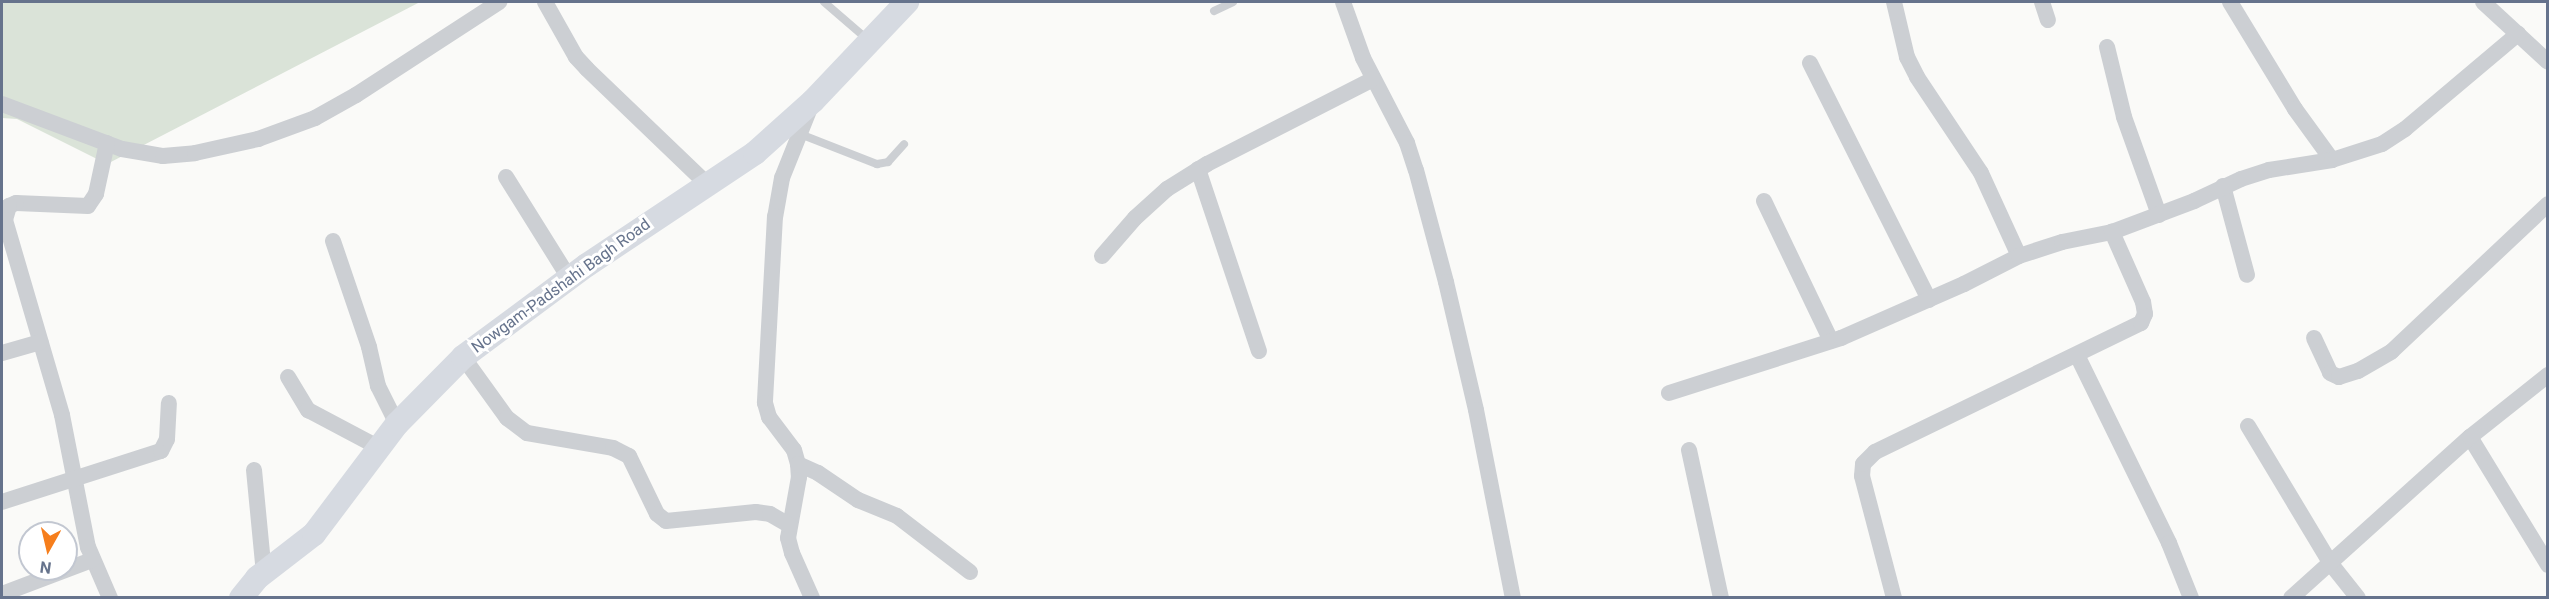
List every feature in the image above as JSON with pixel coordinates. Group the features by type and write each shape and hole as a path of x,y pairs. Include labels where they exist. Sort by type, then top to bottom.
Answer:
{"main road":[{"name":"Nowgam-Padshahi Bagh Road","path":"241,597 245,590 264,573 314,534 397,424 463,357 569,278 755,153 813,101 907,2"}],"street":[{"path":"2,104 107,143 163,156 195,153 258,139 315,118 346,101 499,2"},
{"path":"545,2 576,57 707,184"},
{"path":"1343,2 1373,79 1407,143 1437,249 1476,410 1513,597"},
{"path":"1894,2 1907,57 1917,77 1981,173 2019,256"},
{"path":"2042,2 2048,20"},
{"path":"2230,2 2295,109 2332,160"},
{"path":"2483,2 2547,62"},
{"path":"1668,393 1831,341 1929,300 2019,256 2062,242 2112,232 2159,215 2223,186 2269,170 2332,160 2382,144 2405,129 2518,34"},
{"path":"2107,47 2124,117 2159,215"},
{"path":"1810,63 1929,300"},
{"path":"1102,256 1135,218 1167,189 1198,169 1373,79"},
{"path":"812,597 792,553 789,525 799,477 798,464 794,450 769,417 765,403 775,216 782,178 813,101"},
{"path":"107,143 96,194 88,206 16,203 9,206 5,220 62,415 92,560 110,597"},
{"path":"1198,169 1259,351"},
{"path":"506,177 569,278"},
{"path":"2223,186 2247,275"},
{"path":"1764,201 1831,341"},
{"path":"2314,338 2330,373 2339,377 2358,371 2392,351 2547,204"},
{"path":"1894,597 1862,476 1866,458 2138,326 2145,314 2143,302 2112,232"},
{"path":"333,241 369,347 378,386 397,424"},
{"path":"2,353 40,342"},
{"path":"2077,355 2169,543 2191,597"},
{"path":"463,357 507,418 527,433 613,448 629,456 657,514 666,521 756,512 770,514 789,525"},
{"path":"2291,597 2331,564 2470,437 2547,375"},
{"path":"288,377 303,405 316,417 378,447"},
{"path":"2,502 161,451 167,439 169,403"},
{"path":"2248,426 2331,564 2358,597"},
{"path":"2470,437 2547,565"},
{"path":"1689,450 1721,597"},
{"path":"798,464 818,473 858,500 897,516 970,572"},
{"path":"254,470 264,573"},
{"path":"2,594 92,560"}],"lane":[{"path":"824,2 870,42"},
{"path":"1214,10 1233,2"},
{"path":"800,134 876,164 888,162 904,144"}],"shaded area":[{"path":"2,2 420,2 107,164 17,119 2,118"}]}
